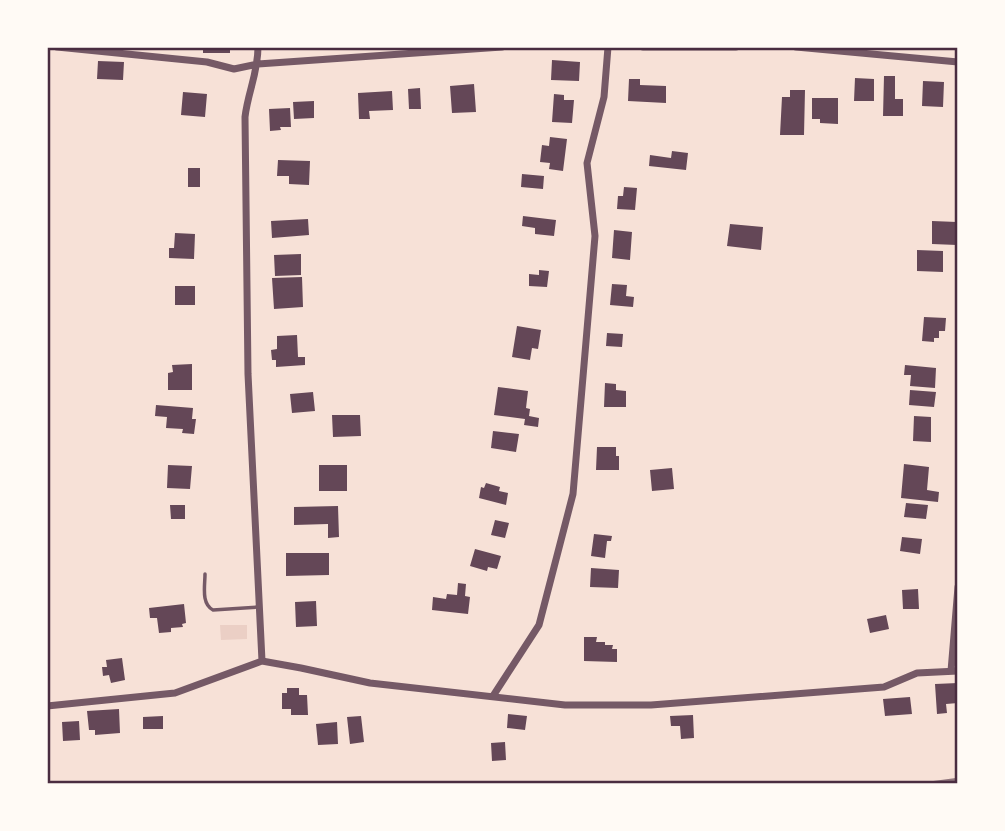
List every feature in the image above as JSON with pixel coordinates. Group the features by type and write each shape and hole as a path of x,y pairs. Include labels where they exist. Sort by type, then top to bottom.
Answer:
{"street":[{"path":"57,47 207,62 234,69 258,64 502,47"},
{"path":"258,47 258,64 245,117 248,374 262,662"},
{"path":"493,696 539,625 573,494 595,236 587,163 604,97 608,47"},
{"path":"643,47 736,47"},
{"path":"796,47 958,62"},
{"path":"47,706 175,693 262,662 301,667 370,683 565,705 651,705 884,687 917,673 954,671 958,587"}],"lane":[{"path":"205,574 205,602 208,607 213,610 259,607"}],"shaded area":[{"path":"220,625 247,625 247,639 221,640"}],"building":[{"path":"203,47 230,47 230,53 203,53"},
{"path":"552,60 580,62 579,81 551,80"},
{"path":"98,61 124,62 123,80 97,79"},
{"path":"884,76 895,76 895,99 903,99 903,116 883,116"},
{"path":"855,78 874,79 874,101 854,101"},
{"path":"629,79 640,79 640,85 666,86 666,103 628,101"},
{"path":"923,81 944,82 943,107 922,106"},
{"path":"474,84 476,112 452,113 450,86"},
{"path":"420,88 421,109 409,109 408,89"},
{"path":"790,90 805,90 804,135 780,135 782,97 790,97"},
{"path":"392,91 393,110 369,111 370,119 359,119 358,93"},
{"path":"183,92 207,94 205,117 181,115"},
{"path":"554,94 564,95 564,100 574,100 572,123 552,122"},
{"path":"812,98 838,98 838,124 820,123 820,119 812,119"},
{"path":"314,101 314,118 294,119 293,102"},
{"path":"290,108 291,127 270,131 269,109"},
{"path":"550,137 567,139 563,171 549,169 550,163 540,162 542,145 549,146"},
{"path":"672,151 688,153 686,170 649,166 650,155 671,158"},
{"path":"278,160 310,161 309,185 289,184 289,176 277,176"},
{"path":"188,168 200,168 200,187 188,187"},
{"path":"522,174 544,176 543,189 521,187"},
{"path":"624,187 637,188 635,210 617,209 618,196 623,196"},
{"path":"523,216 556,220 554,236 535,234 535,228 522,226"},
{"path":"308,219 309,235 272,238 271,221"},
{"path":"932,221 957,222 957,245 932,244"},
{"path":"730,224 763,227 761,250 727,246"},
{"path":"614,230 632,232 630,260 612,258"},
{"path":"175,233 195,234 194,259 169,258 169,248 174,248"},
{"path":"917,250 943,251 943,272 917,271"},
{"path":"301,254 301,275 275,276 274,255"},
{"path":"539,270 549,271 547,287 529,286 529,274 539,275"},
{"path":"302,277 303,307 274,309 272,278"},
{"path":"612,284 627,285 626,296 634,297 633,307 610,305"},
{"path":"175,286 195,286 195,305 175,305"},
{"path":"924,317 946,318 945,331 939,331 939,338 934,338 934,342 922,341"},
{"path":"517,326 541,330 538,349 532,348 530,360 512,357"},
{"path":"607,333 623,334 622,347 606,346"},
{"path":"297,335 298,357 305,357 305,365 276,367 271,350 277,349 277,336"},
{"path":"192,364 192,390 168,390 168,373 173,372 172,365"},
{"path":"905,365 936,368 935,388 910,386 911,375 904,375"},
{"path":"605,383 616,384 616,390 626,391 626,407 604,407"},
{"path":"498,387 528,391 526,408 530,409 529,416 539,418 538,427 524,425 525,419 494,415"},
{"path":"910,390 936,392 934,407 909,405"},
{"path":"313,392 315,411 292,413 290,394"},
{"path":"156,405 193,408 192,419 196,419 194,434 182,433 183,429 166,428 167,417 155,416"},
{"path":"332,415 360,415 361,436 333,437"},
{"path":"914,416 931,417 931,442 913,441"},
{"path":"493,431 519,434 516,452 491,448"},
{"path":"597,447 616,447 619,470 596,470"},
{"path":"904,464 929,467 927,490 939,492 938,502 901,498"},
{"path":"168,465 192,466 190,489 167,488"},
{"path":"319,465 347,465 347,491 319,491"},
{"path":"672,468 674,489 652,491 650,470"},
{"path":"486,483 500,487 499,491 508,493 506,505 479,498 481,487 484,488"},
{"path":"906,503 928,505 926,519 904,517"},
{"path":"170,505 185,505 185,519 171,519"},
{"path":"338,506 339,537 328,538 328,524 294,525 294,507"},
{"path":"495,520 509,523 505,538 491,535"},
{"path":"594,534 612,536 611,541 607,541 605,558 591,556"},
{"path":"902,537 922,539 920,554 900,551"},
{"path":"475,549 501,556 497,569 488,567 487,571 470,566"},
{"path":"286,553 329,553 329,575 286,576"},
{"path":"591,568 619,570 618,588 590,587"},
{"path":"458,583 466,584 465,596 470,597 468,614 432,610 433,597 446,599 447,594 457,595"},
{"path":"918,589 919,609 903,609 902,590"},
{"path":"316,601 317,626 296,627 295,602"},
{"path":"184,604 186,623 182,624 183,627 159,633 157,618 150,618 149,608"},
{"path":"886,615 889,629 870,633 867,619"},
{"path":"584,637 597,637 596,642 613,645 612,649 617,649 617,662 584,661"},
{"path":"122,658 125,680 111,683 109,675 103,676 102,667 107,667 106,660"},
{"path":"958,683 958,703 946,704 947,713 937,714 935,684"},
{"path":"287,688 299,688 299,695 307,695 308,715 291,715 291,709 282,709 282,693 287,693"},
{"path":"910,697 912,714 885,716 883,699"},
{"path":"119,709 120,733 95,735 95,730 89,730 87,711"},
{"path":"508,714 527,716 525,730 507,728"},
{"path":"693,715 694,738 681,739 680,726 671,726 670,716"},
{"path":"163,716 163,729 143,729 143,717"},
{"path":"361,716 364,742 350,744 347,717"},
{"path":"79,721 80,740 63,741 62,722"},
{"path":"337,722 338,744 318,745 316,724"},
{"path":"505,742 506,760 492,761 491,743"}],"railway":[{"path":"928,784 958,780"}]}
